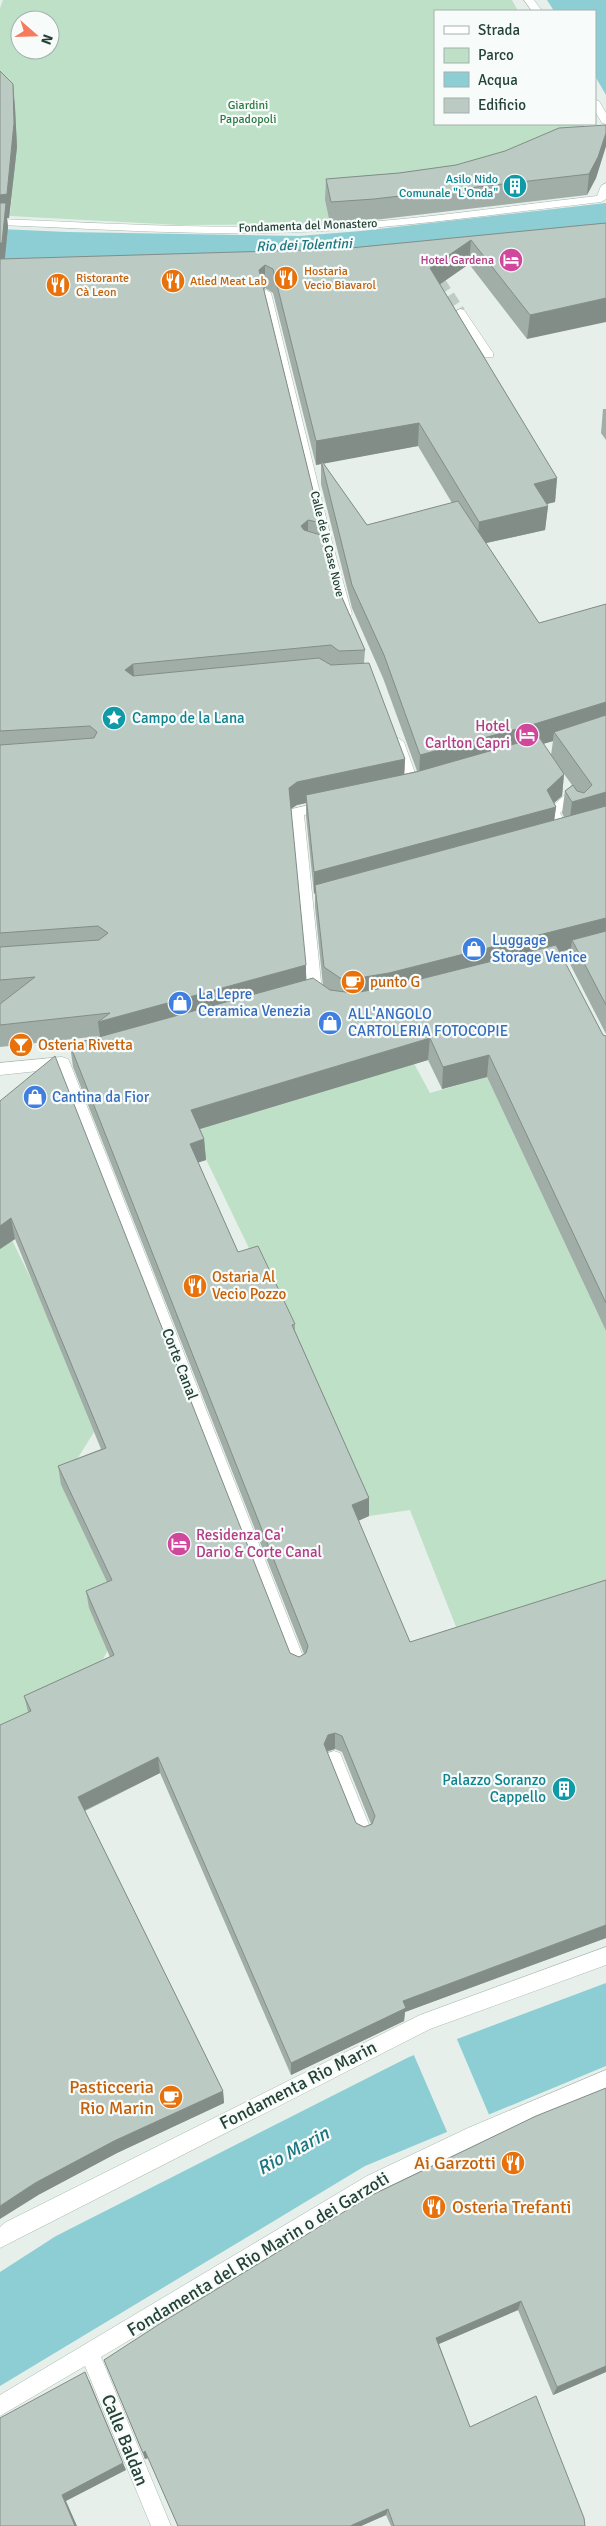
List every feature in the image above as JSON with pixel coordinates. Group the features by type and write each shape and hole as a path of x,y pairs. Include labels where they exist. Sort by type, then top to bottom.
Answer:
{"street":[{"path":"596,105 606,121"},
{"name":"Fondamenta del Monastero","path":"0,222 181,229 357,226 601,199 606,186"},
{"name":"Calle de le Case Nove","path":"266,293 330,555 344,609 352,627"},
{"path":"460,312 489,355"},
{"path":"316,550 330,555"},
{"path":"394,733 414,787"},
{"path":"561,782 580,808"},
{"path":"564,832 553,812 571,797"},
{"path":"315,992 310,902 296,812 339,803"},
{"path":"530,966 606,946"},
{"path":"558,958 567,976"},
{"path":"297,997 315,992"},
{"path":"315,992 329,1002"},
{"path":"0,1069 62,1063 80,1058"},
{"name":"Corte Canal","path":"62,1063 298,1664"},
{"path":"334,1759 363,1832"},
{"name":"Fondamenta Rio Marin","path":"0,2238 13,2229 424,2016 606,1956"},
{"name":"Fondamenta del Rio Marin o dei Garzoti","path":"0,2406 90,2354 374,2182 474,2134 606,2079"},
{"name":"Calle Baldan","path":"90,2354 161,2526"}],"green space":[{"name":"Giardini Papadopoli","path":"3,0 512,0 517,10 434,10 434,125 584,125 586,130 567,148 326,200 331,224 180,225 10,216 14,170 15,108 0,93 0,8"},
{"path":"398,1034 430,1093 487,1077 606,1331 606,1597 462,1642 410,1510 369,1516 258,1267 190,1126 254,1113 352,1083"},
{"path":"7,1230 34,1285 94,1432 61,1485 115,1598 107,1652 88,1685 0,1735 0,1236"}],"water":[{"path":"547,0 606,0 606,95 596,78 596,10 553,10"},
{"name":"Rio dei Tolentini","path":"606,203 606,236 344,260 0,261 0,229 299,236 361,231"},
{"name":"Rio Marin","path":"606,1983 606,2066 365,2166 0,2386 0,2272 56,2236 409,2057"}],"pier":[{"path":"456,2037 490,2117 448,2134 413,2053"}],"building":[{"path":"0,71 13,84 14,123 7,194 0,195"},
{"path":"606,125 606,133 598,157 589,174 374,199 331,202 326,179 399,173 456,165 505,151 559,128"},
{"path":"0,203 6,203 2,243 0,243"},
{"path":"606,223 606,298 530,315 471,240 430,268 557,478 534,484 548,506 479,522 419,423 316,441 273,269 265,265 259,270 321,523 308,520 301,526 304,530 324,536 337,586 365,650 339,651 331,645 133,664 125,670 133,676 319,658 331,665 369,663 405,759 297,782 289,788 306,965 98,1022 110,1013 0,1025 0,1004 35,977 0,980 0,947 99,940 108,933 98,926 0,933 0,745 94,738 97,732 90,726 0,731 0,259 340,249"},
{"path":"321,460 367,525 458,501 539,623 606,604 606,702 528,726 420,755 384,655 352,585"},
{"path":"606,715 606,792 572,802 565,791 573,785 577,791 584,793 592,785 554,732"},
{"path":"539,737 564,774 547,790 556,807 314,872 306,795 416,772"},
{"path":"606,806 606,918 389,973 352,979 340,978 324,967 315,885"},
{"path":"606,931 606,1005 572,940"},
{"path":"556,945 603,1035 606,1036 606,1303 489,1055 443,1067 430,1038 191,1110 204,1139 190,1144 238,1252 258,1246 295,1324 292,1325 369,1498 352,1505 410,1642 606,1580 606,1925 403,2001 406,2008 291,2063 158,1757 78,1797 223,2091 114,2141 35,2183 0,2206 0,1725 31,1711 24,1696 114,1655 86,1591 112,1580 58,1466 106,1448 11,1218 0,1226 0,1101 55,1056 290,1653 299,1657 306,1653 308,1646 70,1045 313,978 330,990 353,993 389,987","holes":["335,1733 342,1736 375,1816 372,1824 364,1827 356,1823 324,1744 328,1735"]},
{"path":"606,2088 606,2366 557,2387 521,2301 436,2338 470,2427 536,2396 584,2518 585,2526 394,2526 388,2509 350,2526 178,2526 145,2451 143,2453 104,2360 161,2323 370,2196 536,2116"},
{"path":"85,2372 123,2463 62,2495 75,2526 0,2526 0,2418"}],"tunnel":[{"path":"431,268 460,312"}],"place":[{"name":"Asilo Nido Comunale \"L'Onda\"","path":"515,186"},
{"name":"Hotel Gardena","path":"511,260"},
{"name":"Hostaria Vecio Biavarol","path":"286,278"},
{"name":"Atled Meat Lab","path":"173,281"},
{"name":"Ristorante Cà Leon","path":"58,285"},
{"name":"Campo de la Lana","path":"114,718"},
{"name":"Hotel Carlton Capri","path":"527,735"},
{"name":"Luggage Storage Venice","path":"474,949"},
{"name":"punto G","path":"353,982"},
{"name":"La Lepre Ceramica Venezia","path":"180,1003"},
{"name":"ALL'ANGOLO CARTOLERIA FOTOCOPIE","path":"330,1023"},
{"name":"Osteria Rivetta","path":"21,1045"},
{"name":"Cantina da Fior","path":"35,1097"},
{"name":"Ostaria Al Vecio Pozzo","path":"195,1286"},
{"name":"Residenza Ca' Dario & Corte Canal","path":"179,1544"},
{"name":"Palazzo Soranzo Cappello","path":"564,1789"},
{"name":"Pasticceria Rio Marin","path":"171,2097"},
{"name":"Ai Garzotti","path":"513,2163"},
{"name":"Osteria Trefanti","path":"434,2207"}]}
